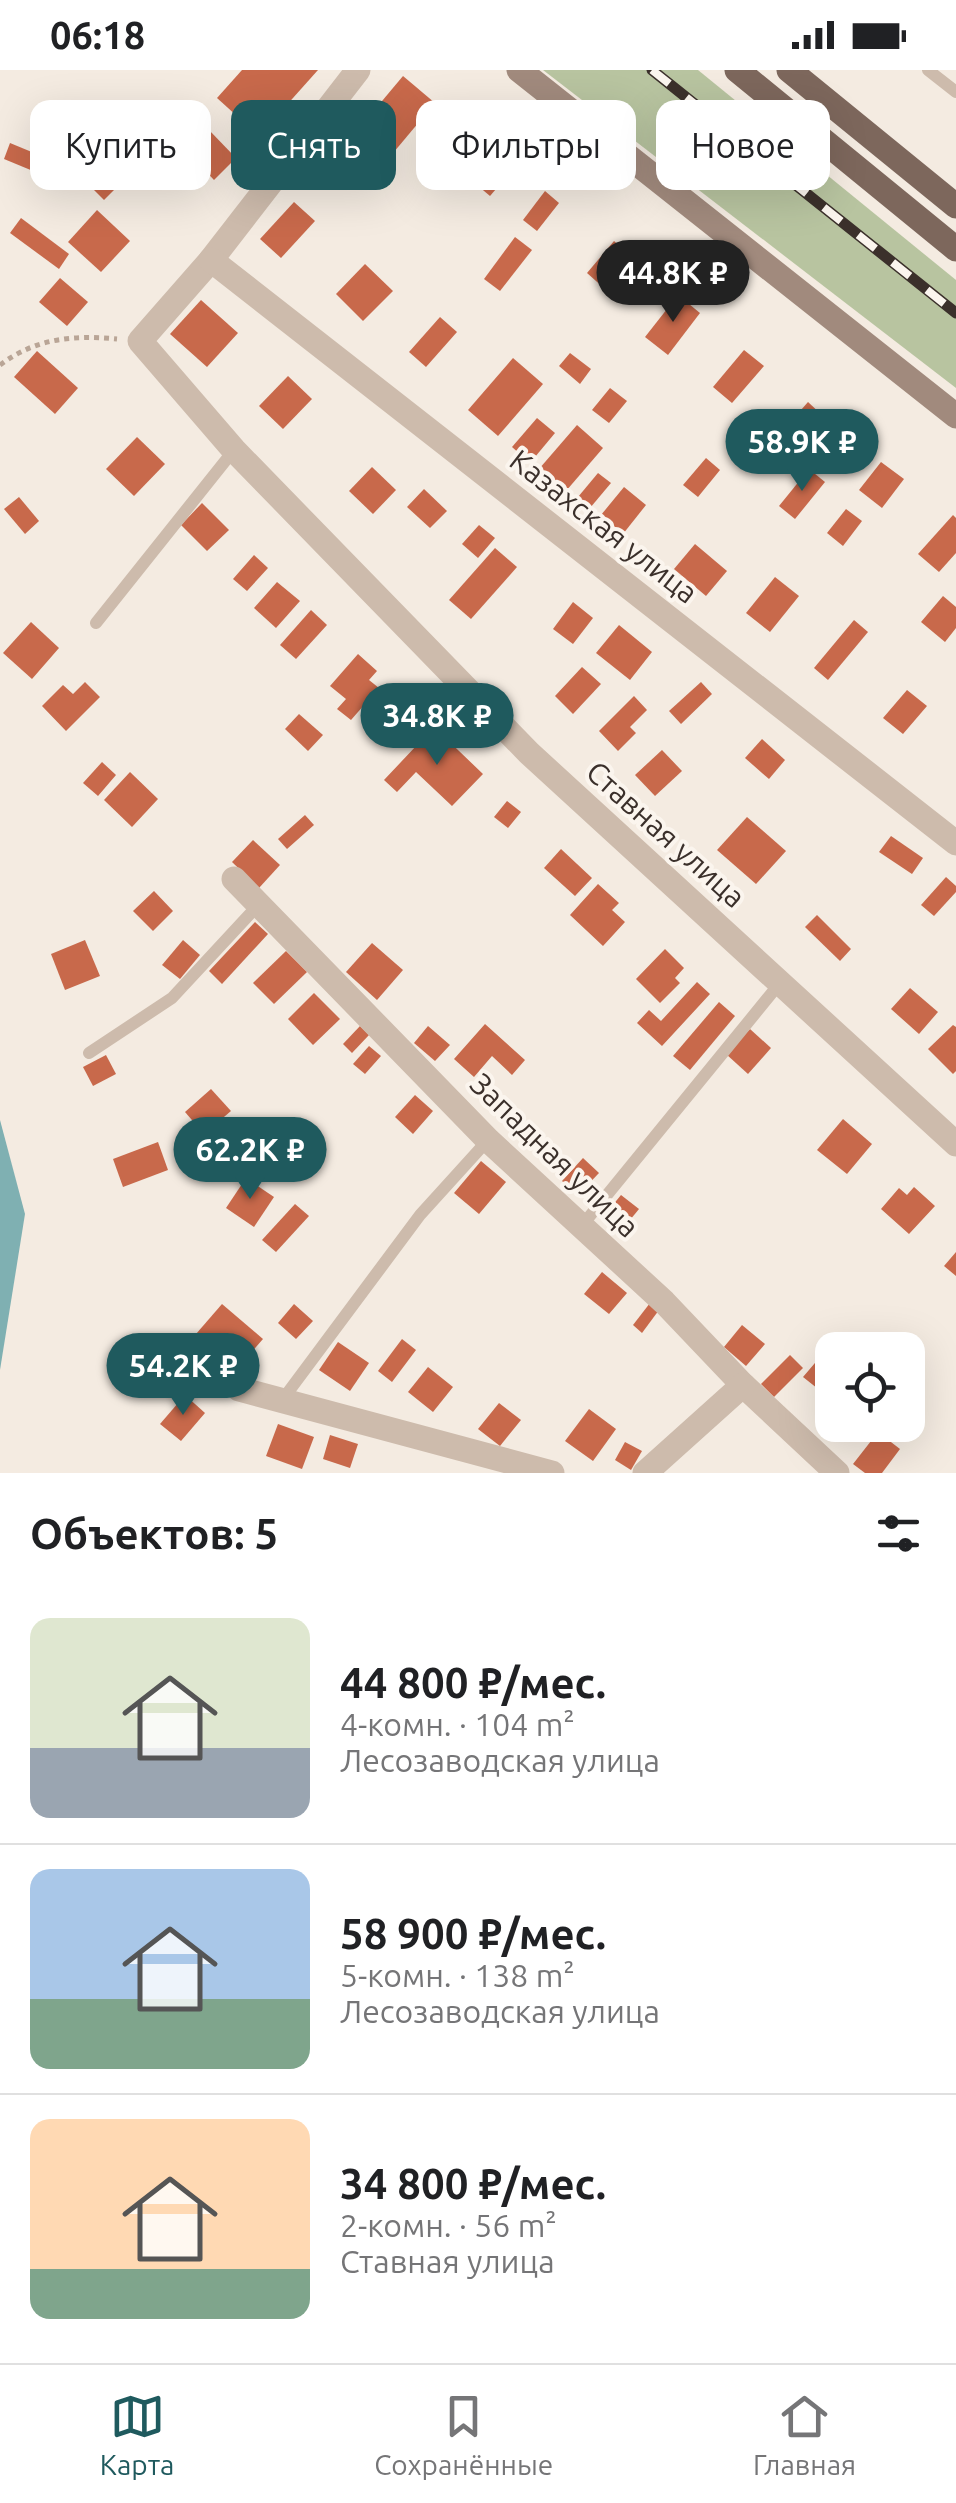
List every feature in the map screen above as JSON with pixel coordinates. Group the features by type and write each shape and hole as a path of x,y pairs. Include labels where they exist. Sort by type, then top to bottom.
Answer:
{"main road":[{"path":"737,70 956,249"},
{"path":"789,70 956,206"}],"street":[{"path":"140,340 211,260 358,70"},
{"path":"519,70 956,416"},
{"name":"Казахская улица","path":"211,260 956,842"},
{"name":"Ставная улица","path":"140,340 234,450 528,753 956,1144"},
{"name":"Западная улица","path":"234,879 488,1140 664,1302 743,1386 836,1473"},
{"path":"645,1473 743,1386"},
{"path":"239,1389 552,1473"}],"lane":[{"path":"928,70 956,92"},
{"path":"96,623 234,450"},
{"path":"90,1053 172,998 260,903"},
{"path":"580,1228 780,982"},
{"path":"283,1398 420,1215 488,1140"}],"path":[{"path":"0,365 20,350 76,336 140,340"}],"green space":[{"path":"543,70 698,70 735,100 656,100 656,157 636,142 636,100 582,100"},
{"path":"830,177 956,280 956,388 699,190 830,190"}],"water":[{"path":"0,1120 25,1214 0,1370"}],"building":[{"path":"242,70 318,70 291,100 231,100 231,111 217,98"},
{"path":"403,76 431,100 416,100 416,126 396,150 396,100 383,100"},
{"path":"211,132 231,153 231,163 214,180"},
{"path":"10,143 30,151 30,170 4,159"},
{"path":"94,190 114,190 104,200"},
{"path":"545,191 559,203 537,231 523,220"},
{"path":"294,202 315,221 281,258 260,239"},
{"path":"97,210 130,241 101,272 68,242"},
{"path":"21,218 69,254 59,269 10,233"},
{"path":"515,237 532,250 500,291 484,279"},
{"path":"614,241 642,265 614,297 587,273"},
{"path":"365,264 393,291 363,321 336,294"},
{"path":"60,278 88,302 67,326 39,302"},
{"path":"678,295 700,313 668,355 645,337"},
{"path":"201,300 238,333 207,367 170,334"},
{"path":"440,317 457,332 426,367 409,352"},
{"path":"744,350 764,366 732,403 713,387"},
{"path":"37,351 78,388 55,414 14,377"},
{"path":"570,353 591,369 580,384 559,366"},
{"path":"513,358 543,384 498,436 468,410"},
{"path":"288,376 312,399 283,429 259,406"},
{"path":"610,388 627,401 609,423 592,410"},
{"path":"808,402 823,416 802,439 787,426"},
{"path":"537,418 555,433 530,463 512,447"},
{"path":"577,425 603,448 566,491 539,469"},
{"path":"137,437 165,464 134,496 106,469"},
{"path":"706,458 720,470 698,497 683,485"},
{"path":"881,462 904,479 882,508 859,490"},
{"path":"372,467 396,490 373,514 349,491"},
{"path":"809,469 825,482 795,519 779,506"},
{"path":"598,473 611,483 590,508 578,497"},
{"path":"624,487 646,505 623,534 601,515"},
{"path":"424,489 447,511 430,528 407,507"},
{"path":"19,497 39,521 25,534 4,509"},
{"path":"202,503 229,530 207,551 181,525"},
{"path":"846,509 862,521 843,546 827,533"},
{"path":"953,515 956,553 939,572 918,554"},
{"path":"479,525 495,538 478,558 462,544"},
{"path":"695,544 727,571 706,596 674,569"},
{"path":"495,548 517,567 471,619 449,600"},
{"path":"254,555 268,568 247,591 233,579"},
{"path":"775,577 799,596 770,632 746,613"},
{"path":"277,582 300,601 276,628 254,608"},
{"path":"943,596 956,607 956,628 945,642 921,622"},
{"path":"573,602 593,618 573,644 553,629"},
{"path":"311,610 327,625 296,659 280,645"},
{"path":"854,620 868,632 828,680 814,668"},
{"path":"31,622 59,648 32,679 3,653"},
{"path":"619,625 652,652 630,680 596,653"},
{"path":"358,654 377,671 369,680 379,688 351,720 337,709 346,699 330,686"},
{"path":"582,667 601,684 573,714 555,696"},
{"path":"85,682 100,697 66,731 42,706 63,685 73,694"},
{"path":"701,682 712,694 681,724 669,711"},
{"path":"907,690 927,706 903,734 883,718"},
{"path":"400,694 426,720 412,734 386,708"},
{"path":"634,696 647,710 630,727 636,733 618,751 599,731"},
{"path":"299,714 323,735 308,751 285,729"},
{"path":"434,727 483,774 452,806 416,772 397,792 384,780"},
{"path":"762,739 785,760 769,779 745,758"},
{"path":"662,750 682,771 655,796 635,775"},
{"path":"102,762 116,775 98,796 83,783"},
{"path":"130,772 158,799 132,827 104,800"},
{"path":"507,801 521,812 508,828 494,817"},
{"path":"305,815 314,825 287,849 278,839"},
{"path":"747,817 786,851 756,884 717,850"},
{"path":"891,836 923,858 912,874 879,852"},
{"path":"253,840 280,865 259,888 232,862"},
{"path":"561,849 592,878 575,896 544,868"},
{"path":"946,877 956,886 956,892 934,916 921,905"},
{"path":"598,884 619,903 612,910 625,922 603,946 570,915"},
{"path":"154,891 173,911 153,931 133,911"},
{"path":"817,915 851,949 840,961 805,927"},
{"path":"255,922 268,934 222,984 209,971"},
{"path":"85,940 100,976 65,990 51,954"},
{"path":"183,940 200,955 180,979 162,965"},
{"path":"372,943 403,970 377,1000 346,972"},
{"path":"665,949 684,968 675,978 680,983 660,1003 636,979"},
{"path":"286,951 307,972 274,1004 253,983"},
{"path":"697,982 710,994 662,1046 637,1023 649,1010 661,1021"},
{"path":"910,988 938,1012 919,1034 891,1009"},
{"path":"314,993 340,1019 313,1045 288,1019"},
{"path":"719,1002 735,1016 690,1070 673,1056"},
{"path":"485,1024 525,1060 512,1075 492,1056 474,1077 454,1059"},
{"path":"953,1025 956,1071 953,1074 928,1049"},
{"path":"360,1026 369,1035 352,1053 343,1044"},
{"path":"428,1026 450,1045 435,1061 414,1043"},
{"path":"750,1029 771,1048 748,1074 726,1054"},
{"path":"369,1046 381,1056 365,1074 353,1064"},
{"path":"106,1055 116,1074 93,1086 83,1067"},
{"path":"211,1089 231,1111 204,1134 185,1112"},
{"path":"415,1095 433,1111 413,1134 395,1117"},
{"path":"843,1119 872,1144 847,1174 817,1150"},
{"path":"158,1142 168,1170 123,1187 113,1159"},
{"path":"583,1158 599,1173 578,1195 562,1181"},
{"path":"481,1161 506,1182 479,1214 454,1193"},
{"path":"246,1178 274,1197 254,1227 226,1208"},
{"path":"914,1187 935,1206 909,1234 881,1209 899,1188 907,1195"},
{"path":"621,1195 639,1209 621,1231 603,1217"},
{"path":"295,1204 309,1216 276,1252 262,1240"},
{"path":"956,1252 956,1276 944,1266"},
{"path":"602,1272 627,1293 609,1314 584,1294"},
{"path":"650,1303 659,1310 642,1333 633,1325"},
{"path":"222,1304 263,1339 236,1370 196,1334"},
{"path":"294,1304 313,1321 296,1339 278,1323"},
{"path":"742,1325 765,1344 746,1366 724,1347"},
{"path":"140,1335 151,1359 124,1371 113,1346"},
{"path":"402,1339 416,1350 392,1382 378,1371"},
{"path":"338,1342 369,1363 350,1391 319,1370"},
{"path":"790,1355 803,1368 774,1397 761,1384"},
{"path":"815,1363 815,1387 803,1377"},
{"path":"428,1367 453,1387 433,1412 408,1392"},
{"path":"185,1395 205,1413 181,1441 160,1424"},
{"path":"499,1403 521,1420 500,1446 478,1429"},
{"path":"589,1409 616,1429 593,1461 565,1441"},
{"path":"278,1424 314,1437 302,1469 266,1456"},
{"path":"330,1435 358,1444 350,1468 323,1459"},
{"path":"625,1442 642,1451 631,1470 615,1460"},
{"path":"870,1442 891,1442 900,1449 882,1473 865,1473 853,1464"}],"railway":[{"path":"652,70 956,313"}]}
